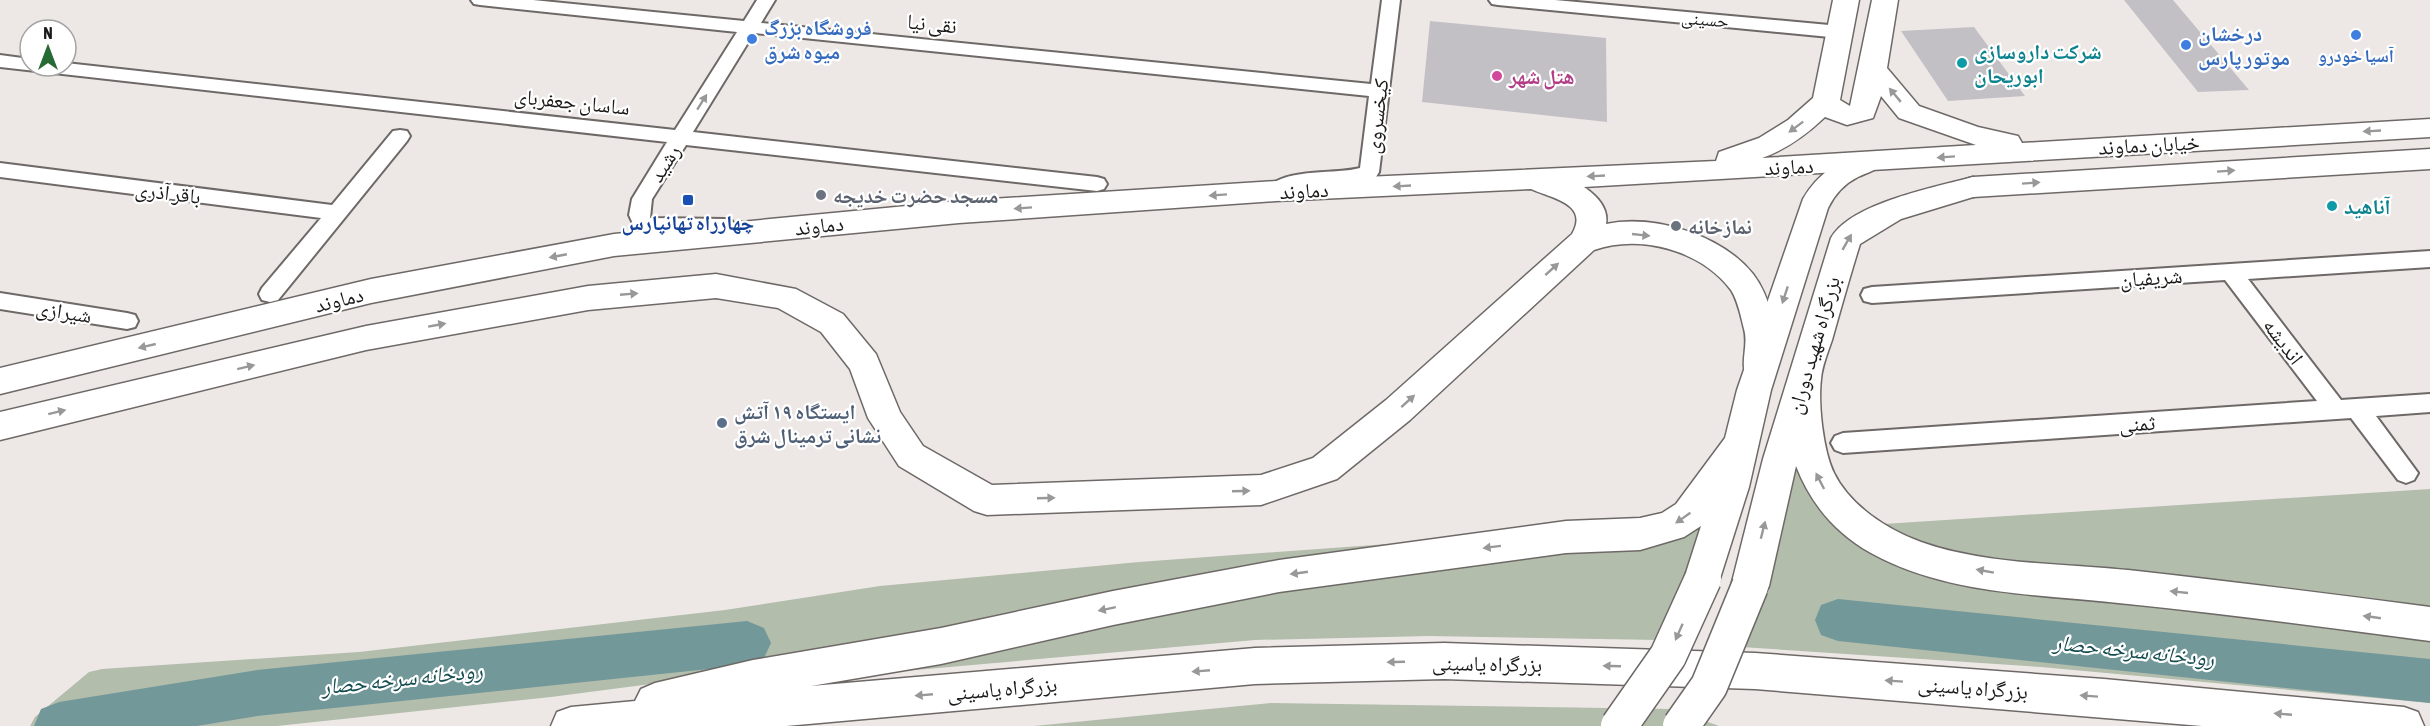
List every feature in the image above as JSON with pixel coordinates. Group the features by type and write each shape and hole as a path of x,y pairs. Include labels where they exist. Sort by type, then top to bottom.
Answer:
{"main road":[{"path":"1655,173 1722,161 1769,145 1798,127 1826,101 1846,0"},
{"path":"1826,101 1832,111 1843,116 1856,116 1863,112 1885,0"},
{"path":"1873,69 1909,112 1972,135 2045,150"},
{"name":"خیابان دماوند","path":"1868,162 2430,128"},
{"name":"خیابان دماوند","path":"1973,187 2430,159"},
{"name":"دماوند","path":"0,381 371,291 614,245 958,212 1276,191 1868,162"},
{"name":"بزرگراه شهید دوران","path":"1619,726 1668,656 1703,579 1744,439 1754,390 1819,195 1833,177 1842,171 1868,162"},
{"path":"1528,179 1567,190 1588,207 1594,217 1593,224 1583,242"},
{"name":"بزرگراه شهید دوران","path":"1681,726 1709,686 1750,586 1780,459 1846,238 1861,225 1880,215 1973,187"},
{"path":"1583,242 1620,233 1656,237 1701,250 1724,265 1742,282 1749,294 1762,336 1764,347 1754,390"},
{"name":"دماوند","path":"0,426 366,338 588,298 716,286 785,297 832,323 864,363 885,418 911,456 987,500 1261,490 1325,469 1398,410 1583,242"},
{"path":"1804,378 1808,450 1825,490 1857,524 1876,538 1906,552 1936,562 1995,573 2235,598 2430,624"},
{"path":"559,726 753,678 941,646 1113,608 1279,576 1566,537 1650,531 1671,526 1689,515 1744,439"},
{"name":"بزرگراه یاسینی","path":"571,726 1255,666 1444,661 1755,671 2104,698 2404,726"}],"street":[{"name":"نقی نیا","path":"480,0 1379,92"},
{"name":"رشید","path":"765,231 737,226 643,225 638,217 642,199 766,0"},
{"name":"کیخسروی","path":"1276,191 1297,181 1352,176 1369,172 1391,0"},
{"name":"حسینی","path":"1498,0 1840,32"},
{"path":"0,61 18,63"},
{"name":"ساسان جعفربای","path":"78,70 1097,184"},
{"path":"270,294 400,136"},
{"name":"باقر آذری","path":"0,170 336,213"},
{"name":"شریفیان","path":"1872,295 2430,259"},
{"name":"اندیشه","path":"2231,272 2347,409 2406,473"},
{"name":"شیرازی","path":"0,301 127,321"},
{"name":"ثمنی","path":"1843,443 2430,403"}],"green space":[{"path":"1799,428 1861,537 2430,633 2430,703 2041,667 1741,647"},
{"path":"2430,489 2430,619 1989,565 1868,525"},
{"path":"1717,491 1660,640 1429,636 1255,640 870,674 1212,597 1603,548"},
{"path":"1429,541 743,672 551,697 277,726 30,726 35,717 89,672 102,669 359,652 725,610 880,586 1139,562"},
{"path":"1271,703 1672,709 1719,726 1034,726"}],"building":[{"name":"درخشان موتور پارس","path":"2124,0 2173,0 2249,90 2198,92"},
{"name":"هتل شهر","path":"1430,21 1606,38 1607,122 1422,102"},
{"name":"شرکت داروسازی ابوریحان","path":"1974,27 2025,96 1948,101 1901,31"}],"waterway":[{"name":"رودخانه سرخه حصار","path":"1838,620 2430,681"},
{"name":"رودخانه سرخه حصار","path":"59,726 257,693 747,643"}],"place":[{"name":"آسیا خودرو","path":"2356,35"},
{"name":"فروشگاه بزرگ میوه شرق","path":"752,39"},
{"name":"درخشان موتور پارس","path":"2186,45"},
{"name":"شرکت داروسازی ابوریحان","path":"1962,63"},
{"name":"هتل شهر","path":"1497,76"},
{"name":"مسجد حضرت خدیجه","path":"821,195"},
{"name":"چهارراه تهانپارس","path":"688,200"},
{"name":"آناهید","path":"2332,206"},
{"name":"نمازخانه","path":"1676,226"},
{"name":"ایستگاه ۱۹ آتش نشانی ترمینال شرق","path":"722,423"}]}
